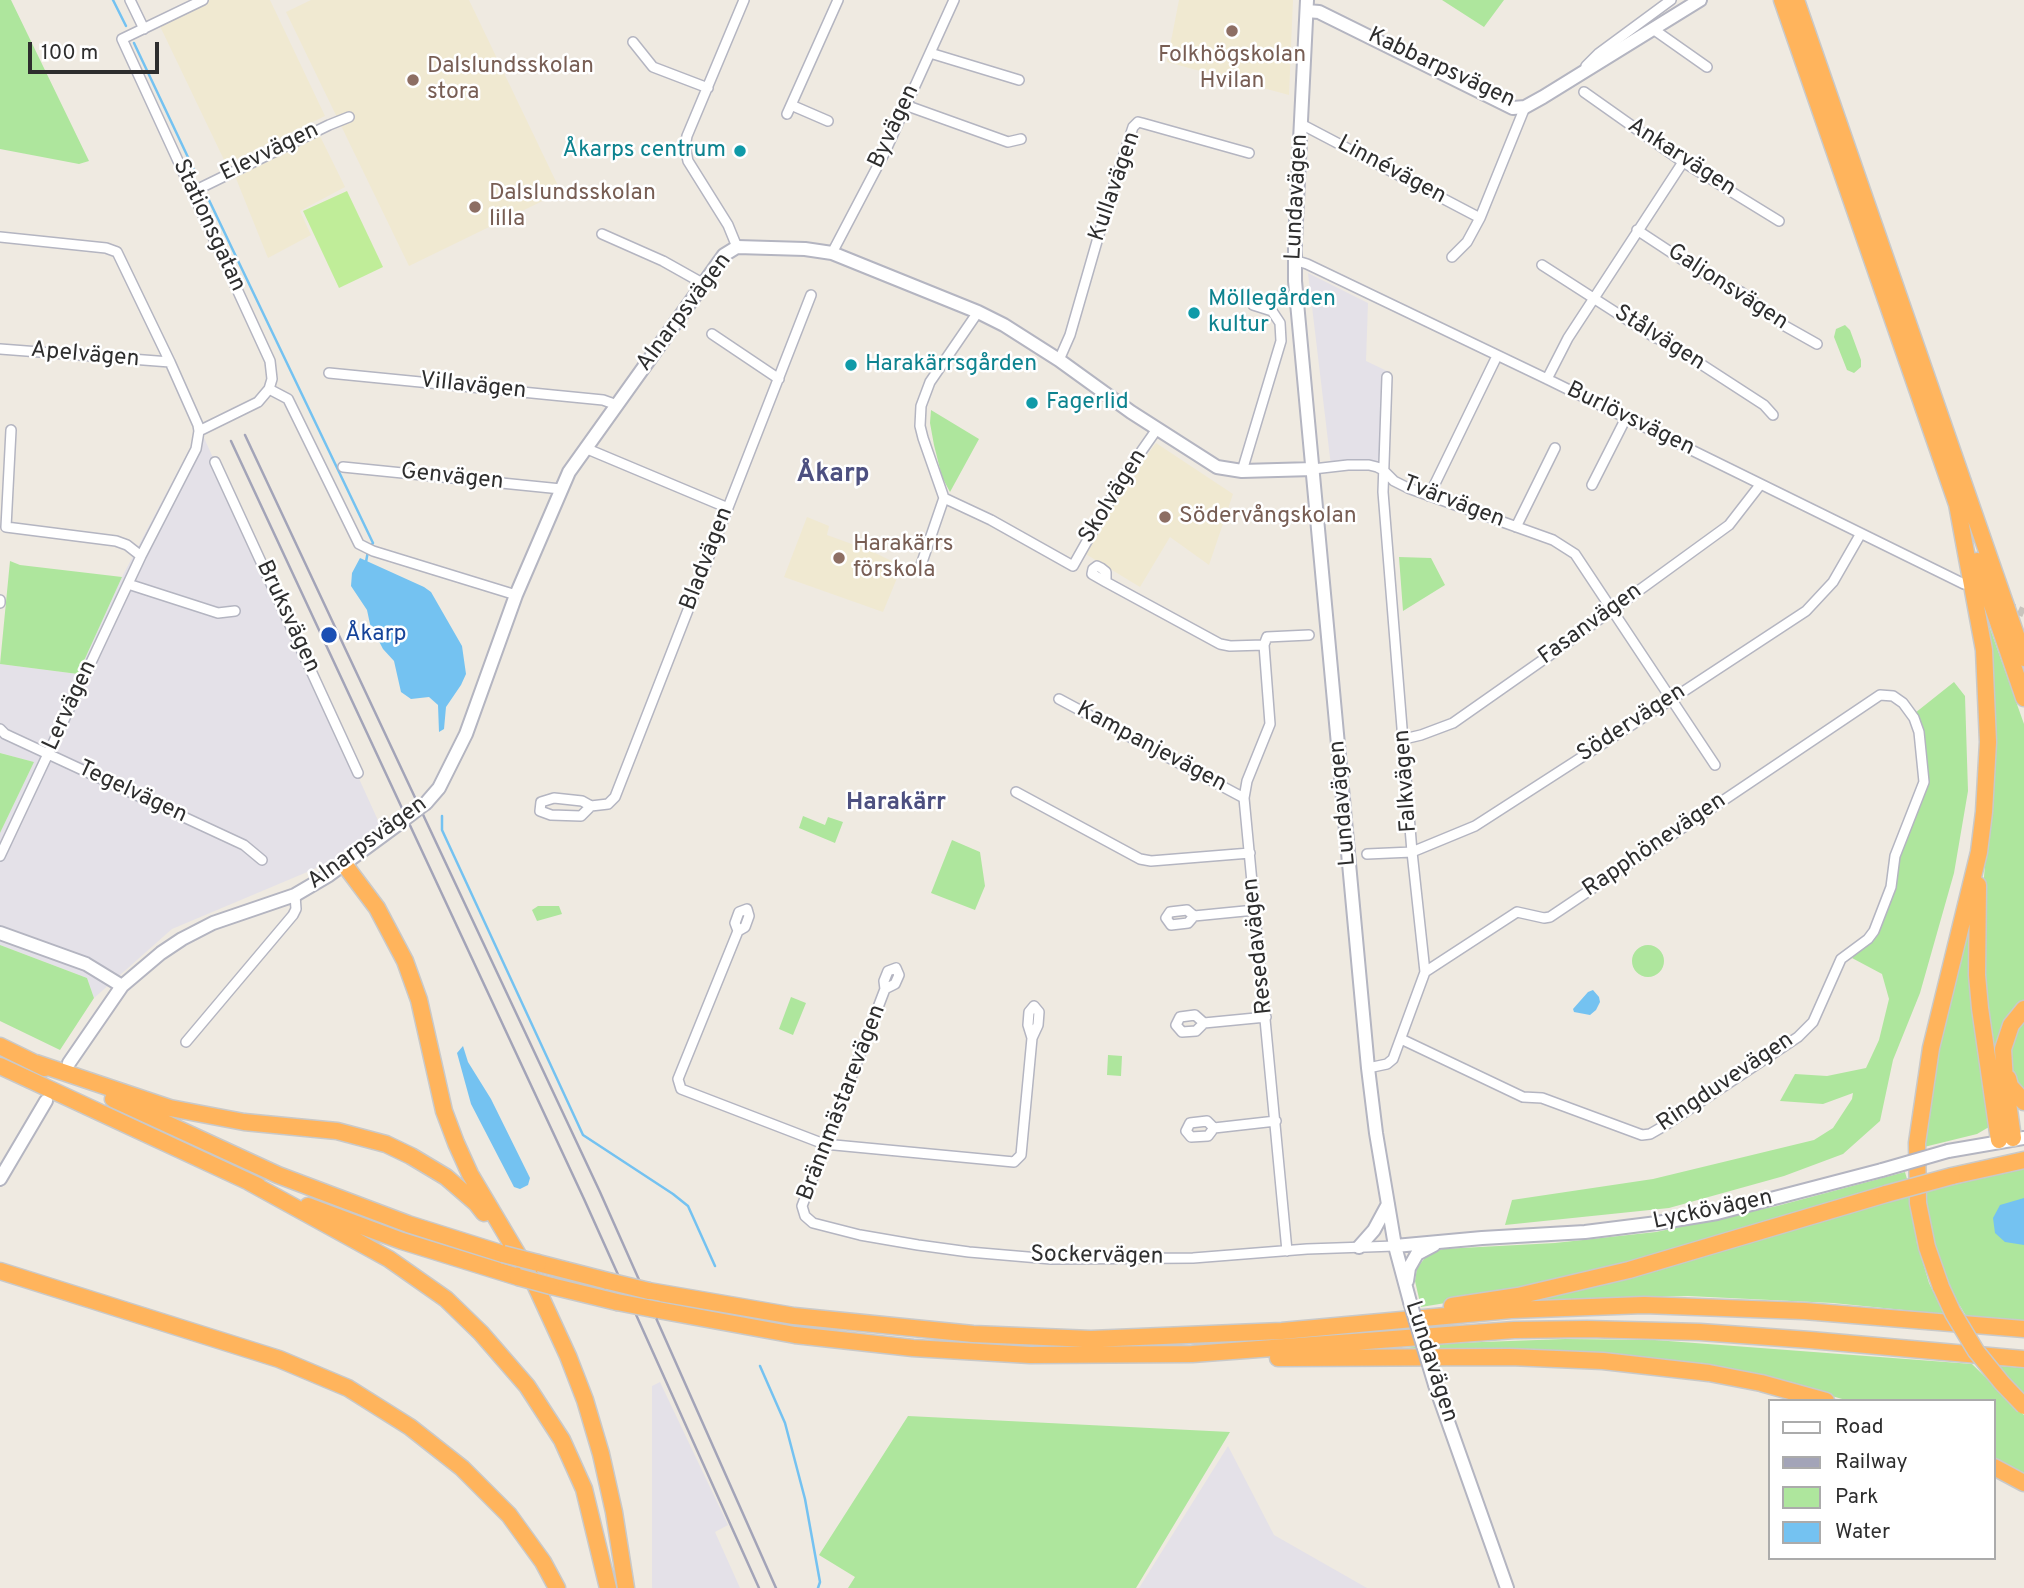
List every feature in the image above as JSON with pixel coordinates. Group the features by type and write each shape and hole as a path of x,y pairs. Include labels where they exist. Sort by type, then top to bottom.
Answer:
{"highway":[{"path":"1782,0 2024,698"},
{"path":"1796,0 2024,658"},
{"path":"1957,504 1980,623 1987,680 1987,776 1979,852 1977,975 1983,1040 2012,1139"},
{"path":"1986,548 2024,630"},
{"path":"1979,852 1931,1048 1917,1143 1916,1174 1921,1223 1941,1287 1953,1313 1976,1351 2024,1406"},
{"path":"344,864 377,908 405,961 419,1000 444,1111 456,1143 568,1356 589,1414 614,1512 626,1588"},
{"path":"2012,1139 2003,1049 2011,1025 2024,1009"},
{"path":"0,1046 278,1175 397,1220 503,1254 608,1282 722,1305 835,1321 1029,1337 1091,1339 1282,1331 1511,1310 1644,1305 1804,1311 2024,1329"},
{"path":"36,1063 170,1108 244,1122 337,1131 387,1144 430,1166 460,1187 495,1226 525,1278"},
{"path":"0,1066 249,1182 389,1259 446,1299 481,1333 527,1386 562,1440 584,1489 608,1588"},
{"path":"2004,1069 2010,1086 2024,1102"},
{"path":"1282,1331 1518,1296 1560,1287 1886,1194 2024,1160"},
{"path":"249,1182 402,1241 551,1286 711,1321 795,1335 968,1352 1096,1356 1192,1354 1514,1330 1587,1329 1810,1339 2024,1359"},
{"path":"0,1270 279,1359 348,1388 410,1427 462,1468 509,1515 543,1562 557,1588"},
{"path":"1192,1354 1299,1358 1551,1357 1709,1373 1761,1383 1819,1399"},
{"path":"1996,1468 2024,1483"}],"street":[{"path":"130,0 144,29 203,0"},
{"path":"737,247 728,225 688,161 685,147 687,136 744,0"},
{"path":"828,121 789,109 838,0"},
{"name":"Byvägen","path":"832,253 885,152 954,0"},
{"name":"Kabbarpsvägen","path":"1572,79 1599,53 1671,0"},
{"name":"Kabbarpsvägen","path":"1307,6 1513,108 1525,107 1700,0"},
{"name":"Lundavägen","path":"1307,6 1294,260 1376,1133 1395,1246 1406,1288 1435,1385 1503,1586"},
{"name":"Stationsgatan","path":"144,29 122,38 270,360 272,379 269,390"},
{"path":"1653,29 1707,67"},
{"path":"634,42 653,67 708,88"},
{"path":"930,53 1019,79"},
{"name":"Ankarvägen","path":"1584,92 1683,162 1779,220"},
{"path":"905,105 1007,142 1021,139"},
{"path":"1452,257 1467,242 1480,218 1525,107"},
{"name":"Elevvägen","path":"192,192 349,117"},
{"name":"Kullavägen","path":"1059,360 1070,335 1133,127 1142,122 1249,153"},
{"name":"Linnévägen","path":"1301,124 1480,218"},
{"path":"1547,379 1593,298 1683,162"},
{"name":"Galjonsvägen","path":"1637,230 1710,278 1741,292 1785,326 1817,344"},
{"path":"602,234 663,261 704,284"},
{"path":"0,237 106,248 117,252 170,362 199,431 258,402 269,390 288,399 359,544 373,551 516,594"},
{"name":"Alnarpsvägen","path":"69,1063 122,986 161,953 198,930 295,895 344,864 397,825 426,803 439,788 466,734 516,594 561,489 585,447 724,255 737,247 805,248 832,253 978,312 1059,360 1157,429 1217,467 1242,471 1313,469"},
{"name":"Burlövsvägen","path":"1294,260 1547,379 1964,584"},
{"name":"Stålvägen","path":"1542,265 1764,405 1773,415"},
{"name":"Bladvägen","path":"591,806 581,816 551,815 540,811 541,802 554,798 582,801 591,806 608,804 615,797 811,295"},
{"path":"1242,471 1281,341 1280,323 1272,310 1253,305"},
{"path":"920,568 944,498 923,438 920,406 930,383 978,312"},
{"path":"712,334 779,379"},
{"name":"Apelvägen","path":"0,349 170,362"},
{"path":"1429,496 1497,356"},
{"name":"Villavägen","path":"329,373 603,400 617,405"},
{"name":"Falkvägen","path":"1368,1068 1391,1062 1425,972 1412,852 1384,506 1387,377"},
{"path":"1592,485 1626,418"},
{"name":"Skolvägen","path":"944,498 991,520 1073,566 1103,510 1157,429"},
{"path":"11,430 6,527 116,541 127,545 141,556"},
{"name":"Lervägen","path":"0,856 141,556 196,449 199,431"},
{"path":"585,447 728,508"},
{"name":"Tvärvägen","path":"1516,527 1555,448"},
{"name":"Bruksvägen","path":"215,462 358,773"},
{"name":"Tvärvägen","path":"1313,469 1369,465 1383,470 1394,481 1553,540 1575,554 1715,765"},
{"name":"Genvägen","path":"343,467 561,489"},
{"name":"Fasanvägen","path":"1404,739 1453,723 1613,609 1728,525 1760,485"},
{"name":"Södervägen","path":"1367,854 1412,852 1475,826 1672,699 1806,611 1833,582 1860,535"},
{"path":"1106,582 1220,644 1264,645 1268,637 1309,635"},
{"path":"128,584 218,613 235,611"},
{"name":"Resedavägen","path":"1264,645 1270,724 1247,781 1244,798 1287,1251"},
{"name":"Rapphönevägen","path":"1425,972 1517,912 1550,917 1880,695"},
{"name":"Ringduvevägen","path":"1401,1039 1523,1097 1542,1098 1642,1135 1650,1134 1664,1126 1798,1037 1814,1022 1831,977 1841,959 1868,939 1874,931 1891,887 1895,856 1924,782 1919,732 1914,718 1894,696 1880,695"},
{"name":"Kampanjevägen","path":"1059,699 1244,798"},
{"name":"Tegelvägen","path":"0,729 244,845 262,860"},
{"path":"1016,792 1140,859 1151,861 1250,853"},
{"name":"Alnarpsvägen","path":"186,1042 293,915 296,909 295,895"},
{"path":"1194,916 1255,910"},
{"path":"738,930 678,1079 681,1089 824,1144 1014,1162 1021,1155 1032,1038"},
{"path":"0,933 86,964 122,986"},
{"name":"Brännmästarevägen","path":"805,1216 802,1206 885,989"},
{"path":"1204,1023 1266,1017"},
{"path":"0,1179 46,1101"},
{"path":"1214,1128 1276,1121"},
{"name":"Lyckövägen","path":"1395,1246 1586,1232 1717,1213 1948,1151 2012,1139"},
{"path":"1359,1247 1374,1230 1388,1204"},
{"name":"Sockervägen","path":"805,1216 813,1223 860,1235 970,1252 1051,1259 1193,1258 1395,1246"},
{"path":"1406,1288 1409,1268 1417,1254 1434,1245 1450,1241"}],"shaded area":[{"path":"203,0 270,0 325,116 226,164 158,22"},
{"name":"Dalslundsskolan stora","path":"311,0 469,0 561,192 409,266 286,12"},
{"name":"Folkhögskolan Hvilan","path":"1179,0 1293,0 1289,95 1167,62"},
{"path":"317,130 345,187 300,211 311,235 268,258 233,171"},
{"path":"1308,273 1368,303 1366,361 1387,371 1384,436 1377,464 1331,466"},
{"path":"200,429 381,827 338,859 172,929 94,998 87,978 0,945 0,833 34,762 0,753 0,664 78,674 122,577"},
{"name":"Södervångskolan","path":"1156,443 1233,494 1209,565 1170,537 1140,587 1084,553 1116,497"},
{"name":"Harakärrs förskola","path":"807,517 829,526 827,535 902,566 883,612 784,577"},
{"path":"660,1382 728,1525 715,1532 740,1588 652,1588 652,1386"},
{"path":"1228,1446 1274,1535 1367,1588 1139,1588"}],"green space":[{"path":"0,0 11,0 89,161 79,164 0,149"},
{"path":"1442,0 1504,0 1484,27"},
{"path":"347,191 383,267 339,288 303,211"},
{"path":"1845,325 1850,330 1861,360 1861,367 1854,373 1847,370 1834,337 1836,329"},
{"path":"931,410 979,439 950,492 942,477 934,445 930,423"},
{"path":"1399,557 1431,558 1445,585 1403,611"},
{"path":"10,561 20,565 122,577 78,674 0,664"},
{"path":"1981,603 2024,724 2024,1004 2006,1025 2003,1097 1989,1043 1981,912 1989,818"},
{"path":"1954,682 1965,696 1968,791 1954,873 1920,993 1893,1060 1880,1121 1843,1154 1784,1176 1669,1208 1505,1225 1512,1200 1653,1179 1814,1140 1833,1128 1852,1099 1853,1093 1823,1104 1780,1101 1795,1074 1827,1076 1866,1068 1879,1040 1889,999 1882,974 1852,958 1878,930 1897,880 1897,859 1927,783 1922,729 1915,713"},
{"path":"0,753 34,762 0,833"},
{"path":"803,816 825,825 828,817 843,822 835,843 799,828"},
{"path":"952,840 980,852 985,886 975,910 931,893"},
{"path":"1974,890 1991,1114 1989,1127 1977,1134 1924,1147 1928,1103"},
{"path":"538,906 559,906 562,914 537,921 532,910"},
{"path":"0,945 87,978 94,998 60,1050 0,1021"},
{"path":"1648,945 1659,950 1664,961 1659,972 1648,977 1637,972 1632,961 1637,950"},
{"path":"791,997 806,1003 793,1035 779,1029"},
{"path":"2024,1020 2024,1095 2013,1083 2009,1048 2016,1028"},
{"path":"1108,1055 1122,1056 1121,1076 1107,1075"},
{"path":"2024,1168 2024,1321 1966,1316 1950,1289 1935,1253 1926,1216 1924,1192"},
{"path":"1905,1172 1907,1179 1591,1274 1519,1291 1421,1307 1415,1281 1417,1268 1428,1254 1443,1249 1555,1243 1656,1232 1777,1206"},
{"path":"1909,1195 1917,1243 1929,1283 1944,1314 1833,1303 1688,1296 1532,1300"},
{"path":"1565,1339 1655,1340 1972,1364 2024,1415 2024,1476 1996,1461 1996,1399 1842,1399 1780,1381 1634,1356 1527,1350 1353,1353 1455,1343"},
{"path":"2000,1366 2024,1368 2024,1394 2014,1386"},
{"path":"908,1416 1230,1432 1136,1588 848,1588 855,1577 819,1555"}],"water":[{"path":"360,558 431,592 462,646 466,674 446,707 444,729 439,732 438,705 429,697 411,699 401,692 394,661 383,649 370,624 367,610 351,586 352,573"},
{"path":"1593,990 1600,1002 1596,1010 1590,1015 1574,1012 1573,1009"},
{"path":"463,1046 468,1062 491,1099 530,1178 528,1185 520,1189 514,1187 471,1104 457,1053"},
{"path":"2024,1198 2024,1245 2005,1242 1995,1233 1993,1218 2000,1205"}],"waterway":[{"path":"113,0 126,26"},
{"path":"134,43 194,170"},
{"path":"208,198 373,543 371,546"},
{"path":"366,562 368,551"},
{"path":"442,816 442,830 583,1135 688,1206 715,1266"},
{"path":"760,1366 785,1423 805,1499 820,1582 818,1588"}],"tunnel":[{"path":"2006,605 2024,613"}],"railway":[{"path":"245,435 600,1192 776,1588"},
{"path":"231,441 584,1199 759,1588"}],"place":[{"name":"Folkhögskolan Hvilan","path":"1232,31"},
{"name":"Dalslundsskolan stora","path":"413,80"},
{"name":"Åkarps centrum","path":"740,151"},
{"name":"Dalslundsskolan lilla","path":"475,207"},
{"name":"Möllegården kultur","path":"1194,313"},
{"name":"Harakärrsgården","path":"851,365"},
{"name":"Fagerlid","path":"1032,403"},
{"name":"Södervångskolan","path":"1165,517"},
{"name":"Harakärrs förskola","path":"839,558"},
{"name":"Åkarp","path":"329,635"}],"district":[{"name":"Åkarp","path":"833,476"},
{"name":"Harakärr","path":"896,804"}]}
